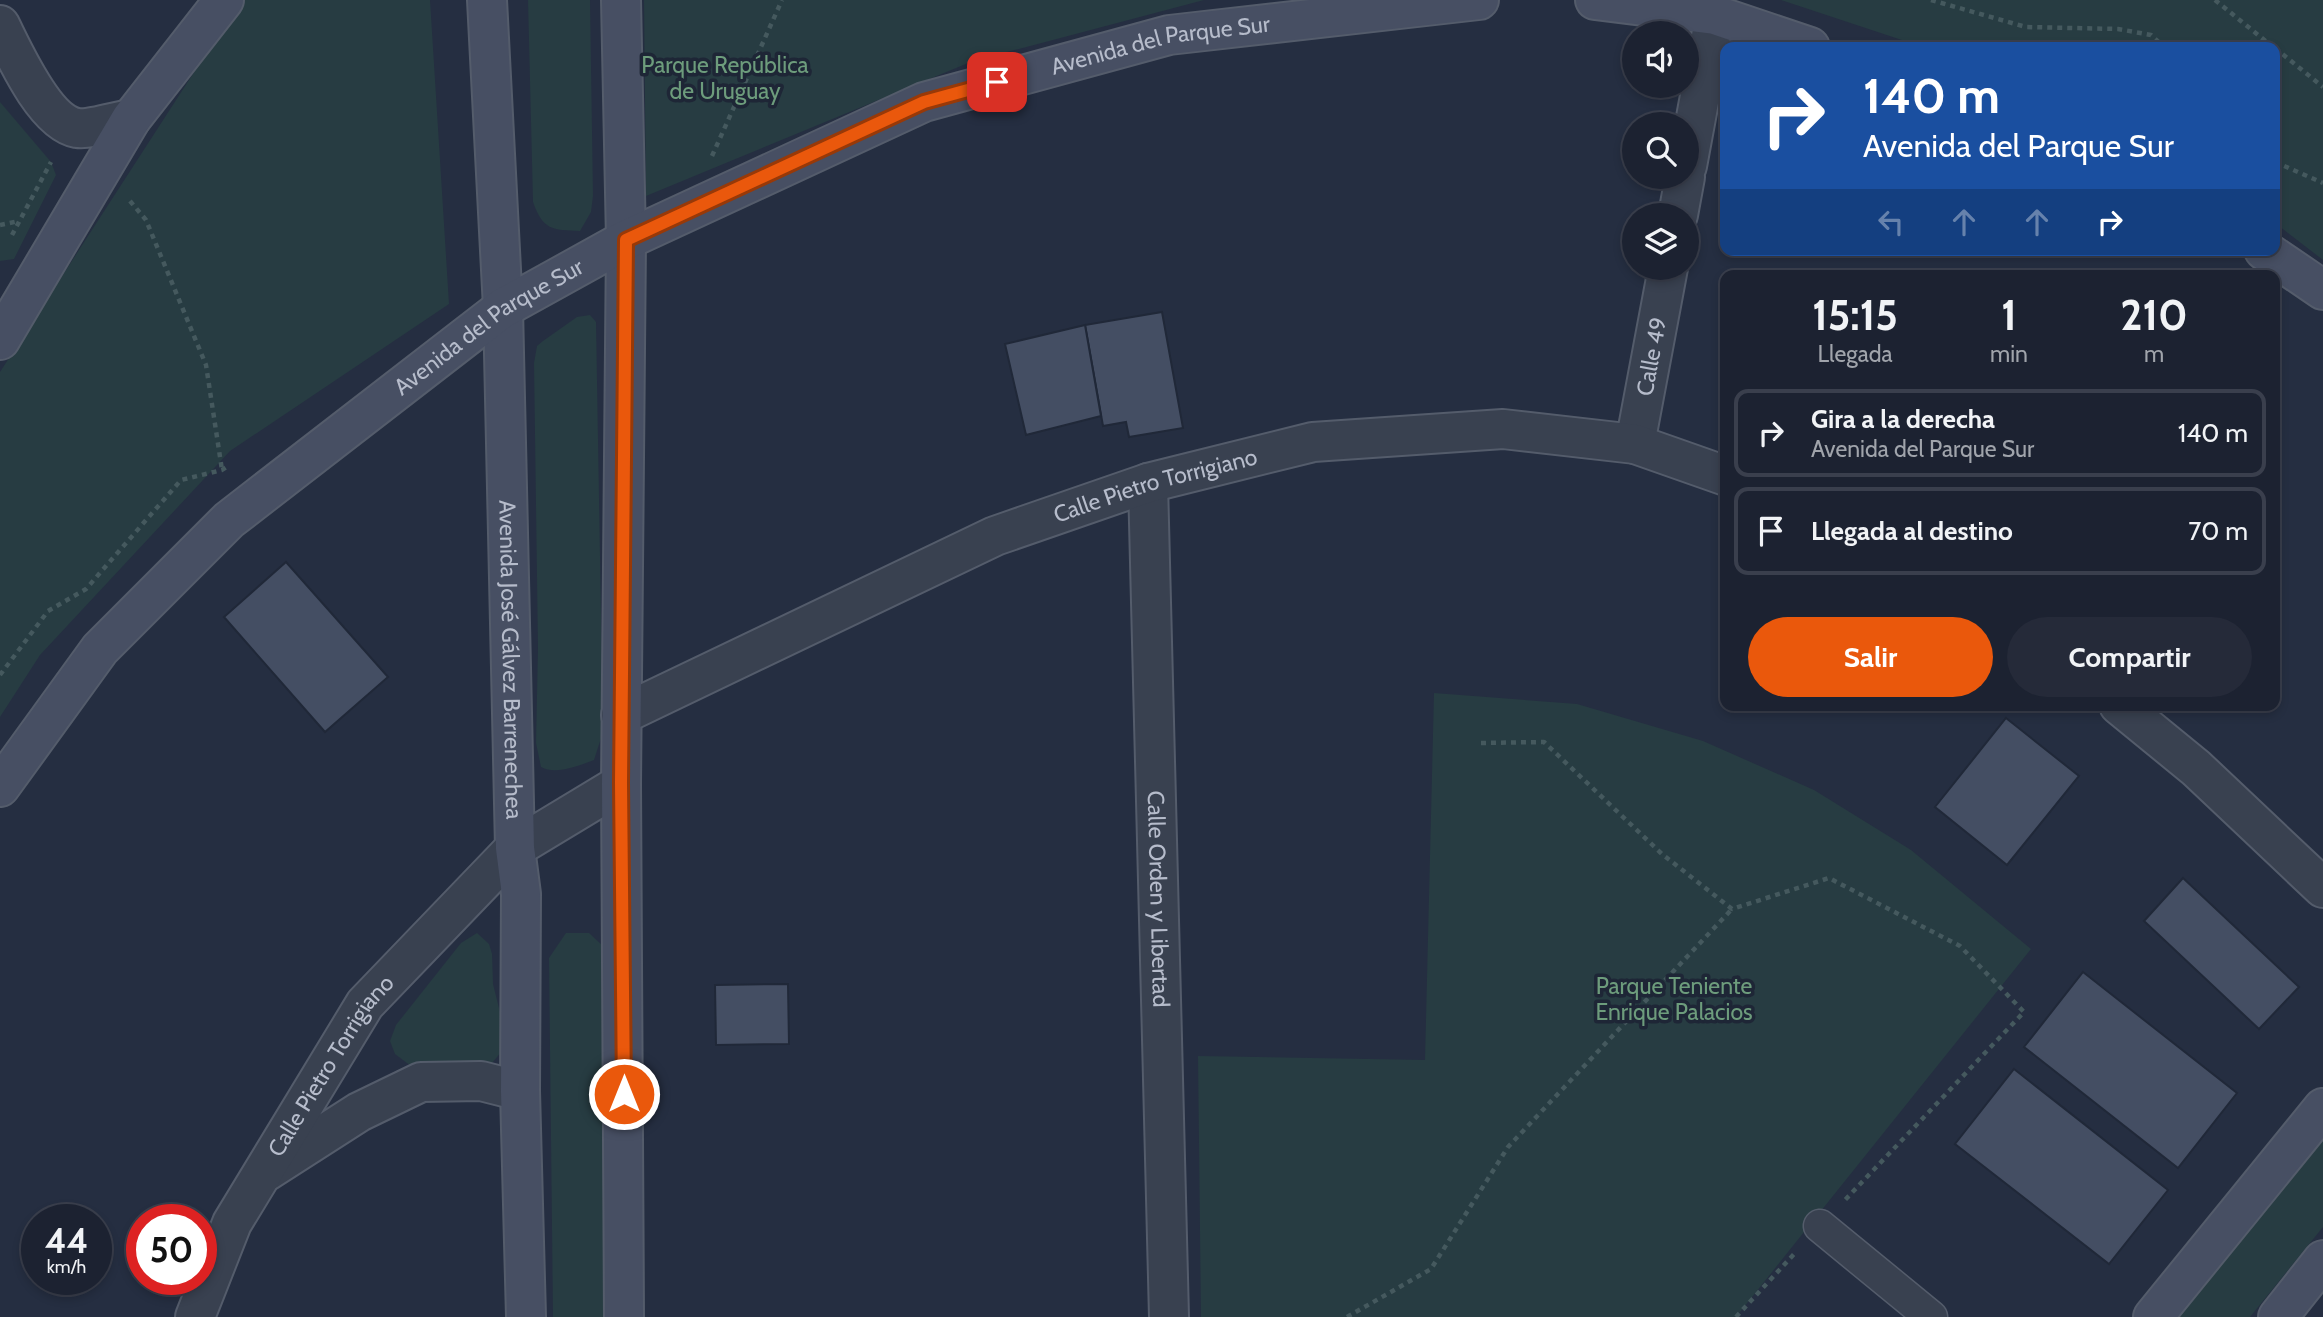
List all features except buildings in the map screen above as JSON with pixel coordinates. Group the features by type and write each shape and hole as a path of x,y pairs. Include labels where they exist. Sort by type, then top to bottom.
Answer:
{"main road":[{"path":"0,340 100,167 131,119 224,0"},
{"name":"Avenida José Gálvez Barrenechea","path":"487,0 503,308 515,848 521,894 520,1091 526,1317"},
{"path":"621,0 626,240 621,715 624,1317"},
{"name":"Avenida del Parque Sur","path":"0,787 100,649 229,520 503,308 626,240 924,102 1169,35 1479,0"},
{"path":"1595,0 1715,15 1796,42"},
{"path":"2273,256 2323,290"},
{"path":"2153,1317 2323,1108"},
{"path":"2278,1317 2323,1260"}],"street":[{"path":"1697,112 1715,15"},
{"path":"0,25 45,105 63,124 79,129 131,119"},
{"name":"Calle 49","path":"1635,444 1666,280"},
{"name":"Calle Pietro Torrigiano","path":"621,715 995,536 1148,483 1312,442 1503,429 1635,444 1720,474"},
{"name":"Calle Orden y Libertad","path":"1148,483 1168,1317"},
{"path":"2126,711 2196,768 2323,888"},
{"name":"Calle Pietro Torrigiano","path":"195,1317 232,1223 365,1004 515,848 621,783"},
{"path":"261,1175 359,1112 421,1082 481,1082 520,1091"},
{"path":"1819,1226 1931,1317"}],"path":[{"path":"687,212 782,0"},
{"path":"1931,0 2026,27 2118,29 2151,35 2159,42"},
{"path":"2215,0 2267,42"},
{"path":"2280,53 2323,88"},
{"path":"9,241 51,162"},
{"path":"2280,164 2323,183"},
{"path":"100,167 146,220 206,365 229,520"},
{"path":"0,225 19,221"},
{"path":"1481,743 1544,742 1662,855 1732,909"},
{"path":"1347,1317 1431,1269 1508,1147 1732,909 1829,878 1960,946 2024,1012 1819,1226 1736,1317"}],"green space":[{"path":"245,0 430,0 449,304 230,451 40,655 0,717 0,372 235,9"},
{"path":"528,0 590,0 593,196 591,212 580,231 550,227 541,218 533,202"},
{"name":"Parque República de Uruguay","path":"644,0 1204,0 973,61 646,196"},
{"path":"1781,0 2323,0 2323,260 2280,227 2280,42 1908,42"},
{"path":"0,102 51,162 56,175 14,259 0,261"},
{"path":"590,315 596,322 603,732 594,760 567,769 553,770 541,767 536,743 538,648 534,363 537,346 577,317"},
{"name":"Parque Teniente Enrique Palacios","path":"1434,693 1577,704 1703,741 1814,790 1911,850 2031,949 1736,1317 1201,1317 1198,1056 1425,1060"},
{"path":"477,933 489,944 492,954 493,984 506,1036 503,1050 491,1064 415,1069 395,1054 390,1041 396,1025 461,943"},
{"path":"566,933 589,933 605,948 606,1317 553,1317 549,958"},
{"path":"2323,1137 2323,1227 2250,1317 2178,1317"}],"route":[{"path":"624,1094 621,783 626,240 924,102 997,82"}]}
